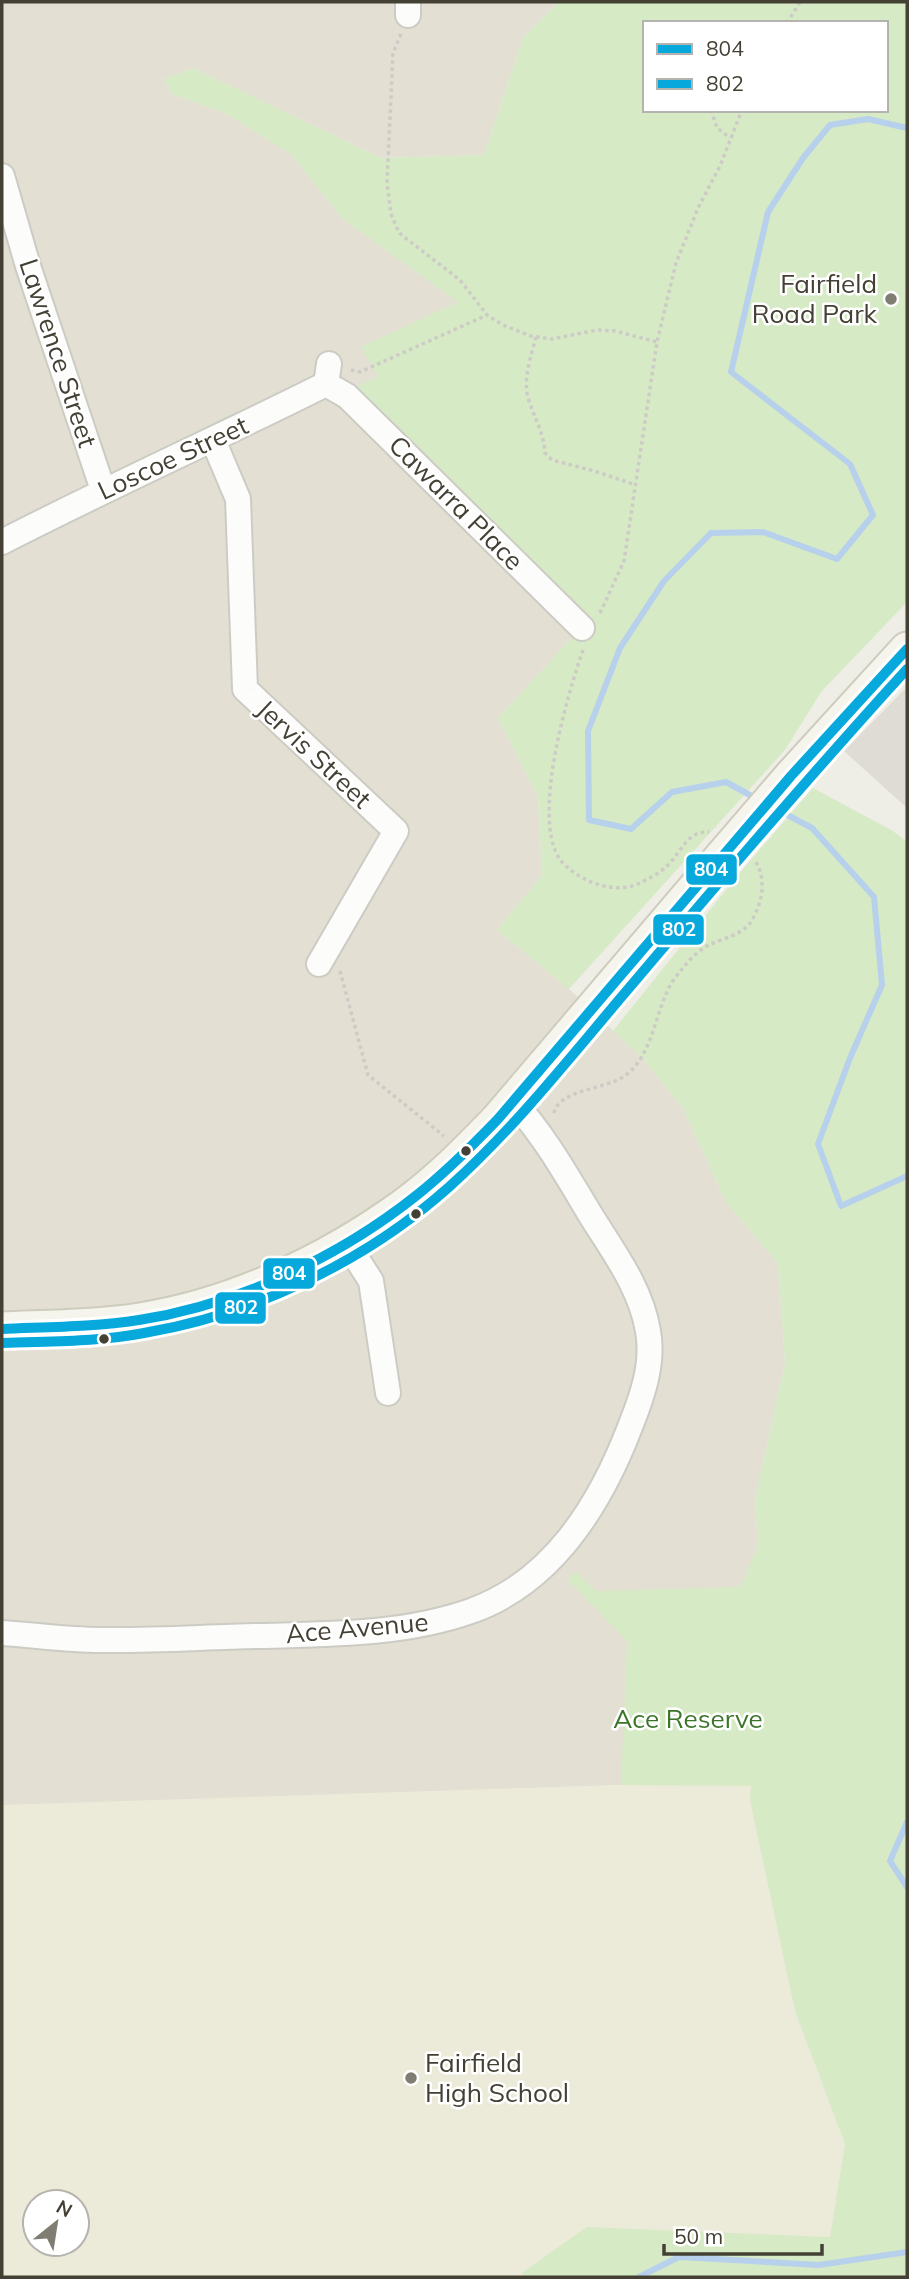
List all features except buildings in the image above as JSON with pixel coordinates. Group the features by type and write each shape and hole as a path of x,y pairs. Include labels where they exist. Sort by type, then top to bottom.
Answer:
{"main road":[{"path":"2,1329 105,1325 183,1311 266,1283 298,1269 405,1205 458,1161 513,1101 732,850 791,776 907,649"}],"street":[{"name":"Lawrence Street","path":"2,176 28,266 103,490"},
{"name":"Loscoe Street","path":"2,542 103,490 213,440 328,374"},
{"name":"Cawarra Place","path":"328,374 347,396 586,628"},
{"name":"Jervis Street","path":"213,440 238,499 245,689 396,831 319,964"},
{"name":"Ace Avenue","path":"2,1633 100,1640 327,1634 413,1627 469,1612 491,1603 513,1590 555,1556 593,1508 619,1457 646,1382 649,1333 636,1291 621,1264 553,1153 513,1101"},
{"path":"346,1242 371,1281 388,1394"}],"path":[{"path":"787,21 800,2"},
{"path":"398,40 393,53 387,183 391,214 399,233 460,280 487,315 503,325 552,340 597,330 615,331 657,342"},
{"path":"712,112 718,128 730,138"},
{"path":"559,1123 554,1113 556,1104 564,1098 611,1084 627,1074 642,1058 668,989 685,965 705,947 737,934 750,924 759,906 762,888 760,868 707,831 688,838 664,869 638,884 614,889 597,885 576,874 559,859 552,838 550,793 564,713 586,628 613,589 624,561 657,342 676,263 742,112"},
{"path":"328,374 360,372 487,315"},
{"path":"536,337 527,375 528,399 545,442 545,453 552,460 637,486"},
{"path":"332,942 368,1075 449,1140"}],"shaded area":[{"path":"2,2 559,2 523,38 484,155 381,158 193,68 164,79 172,94 225,113 291,154 343,219 459,302 362,347 378,376 354,389 591,620 498,718 538,797 542,875 497,930 569,989 642,1058 683,1108 725,1200 778,1264 785,1363 755,1500 758,1545 742,1587 751,1785 621,1785 2,1806"},
{"path":"907,687 907,808 844,751"},
{"name":"Fairfield High School","path":"621,1785 751,1785 795,2011 845,2144 830,2237 587,2227 523,2272 522,2277 2,2277 2,1805"}],"green space":[{"name":"Fairfield Road Park","path":"559,2 907,2 907,602 821,692 785,750 569,989 497,930 542,875 538,797 498,718 591,620 353,389 378,376 361,347 458,302 343,219 291,154 225,113 172,94 164,79 193,68 381,158 484,155 523,38"},
{"name":"Ace Reserve","path":"813,788 893,831 907,842 907,2277 522,2277 523,2272 587,2227 830,2237 845,2144 795,2011 750,1800 751,1786 621,1785 627,1641 567,1579 576,1572 597,1591 741,1587 758,1545 755,1500 785,1363 778,1264 725,1200 683,1108 642,1058 613,1031 738,875"}],"waterway":[{"path":"757,799 726,782 672,792 631,829 589,820 588,731 620,648 664,581 711,533 763,532 837,559 873,515 850,464 731,372 768,212 803,158 830,125 868,119 907,128"},
{"path":"776,809 812,828 874,897 882,985 850,1058 818,1144 841,1206 907,1176"},
{"path":"907,1822 890,1861 907,1887"},
{"path":"639,2277 679,2257 819,2265 907,2252"}],"transit line":[{"name":"804","path":"2,1329 139,1320 214,1303 286,1275 321,1258 354,1239 417,1195 498,1119 791,776 907,649"},
{"name":"802","path":"3,1343 126,1336 227,1313 307,1281 382,1239 416,1214 449,1187 522,1113 907,669"}],"place":[{"name":"Fairfield Road Park","path":"891,299"},
{"name":"Fairfield High School","path":"411,2078"}]}
